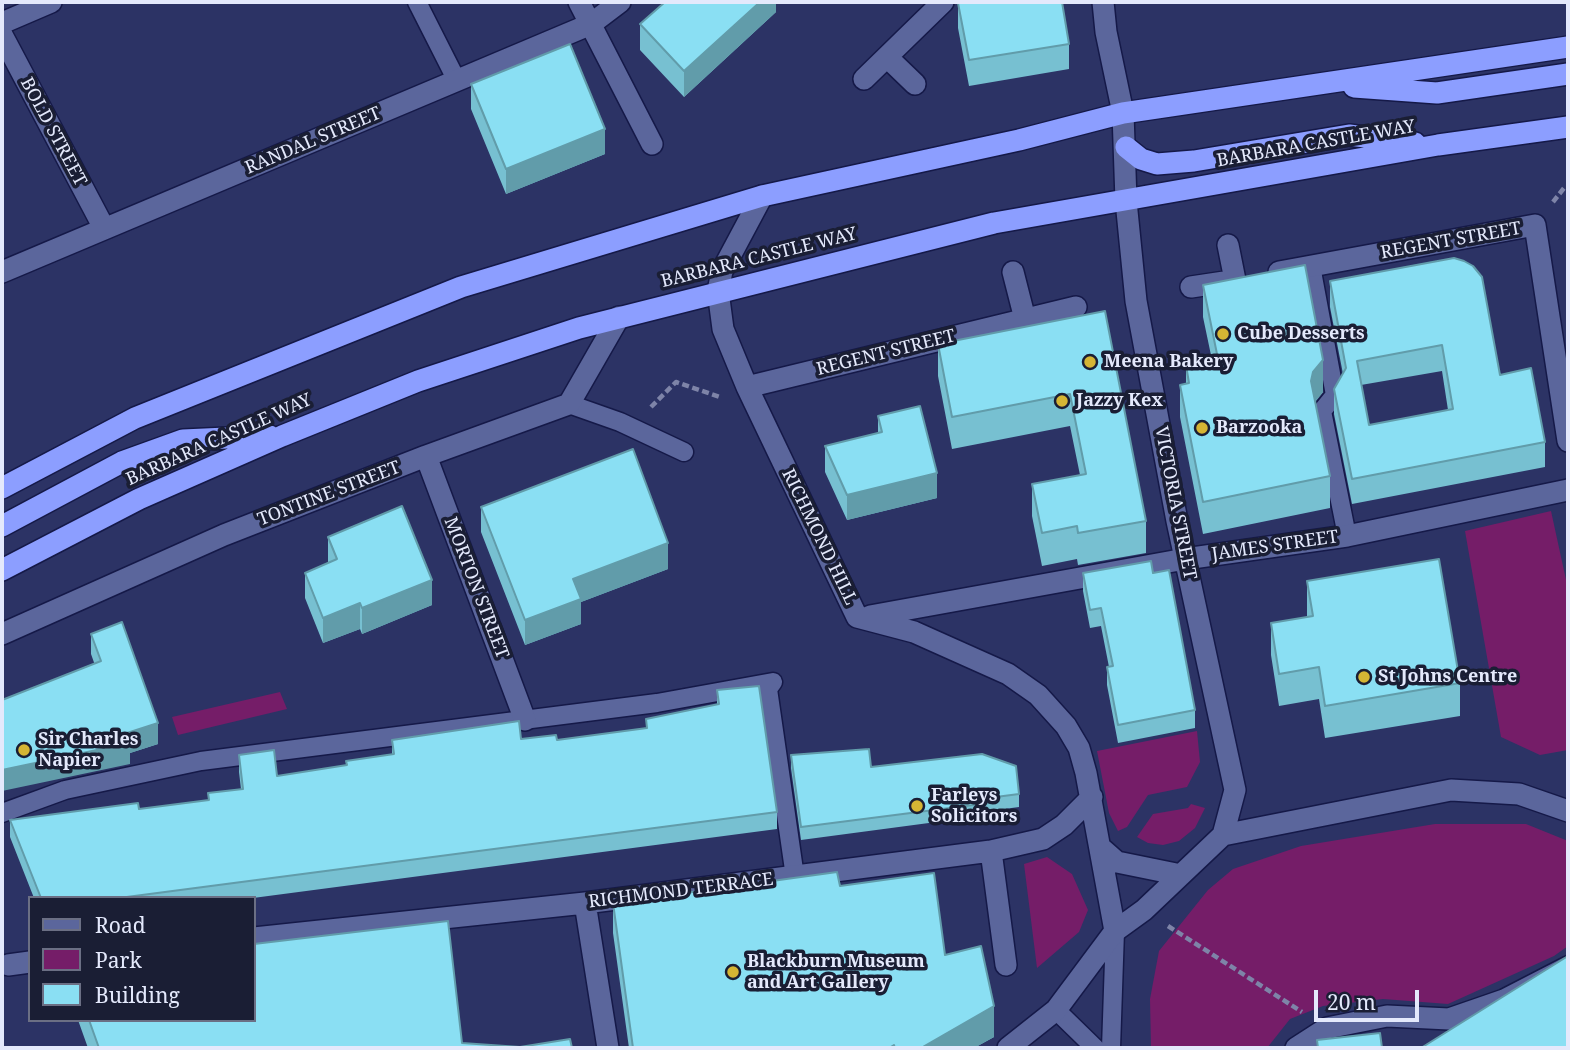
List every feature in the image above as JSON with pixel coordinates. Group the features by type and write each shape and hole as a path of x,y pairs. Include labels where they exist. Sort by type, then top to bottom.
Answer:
{"highway":[{"path":"2,488 135,418 461,287 762,197 1019,140 1124,113 1568,47"},
{"path":"1313,84 1437,93 1568,74"},
{"name":"BARBARA CASTLE WAY","path":"2,570 139,499 282,436 418,381 619,317 994,223 1438,145 1568,127"},
{"path":"1126,147 1141,159 1157,164 1349,135 1438,145"},
{"path":"2,526 122,462 183,440 282,436"}],"street":[{"path":"2,23 51,2"},
{"path":"579,2 652,144"},
{"name":"RANDAL STREET","path":"2,272 592,24 620,2"},
{"path":"864,79 943,2"},
{"name":"VICTORIA STREET","path":"1103,2 1105,32 1124,113 1126,201 1136,301 1185,559 1235,790 1223,835"},
{"name":"BOLD STREET","path":"2,35 104,228"},
{"path":"887,57 915,84"},
{"name":"RICHMOND HILL","path":"762,197 722,271 718,291 723,329 747,387 857,617 914,632 958,649 1008,674 1038,695 1066,726 1079,748 1092,797 1115,932"},
{"name":"REGENT STREET","path":"1191,287 1535,225 1568,441"},
{"path":"1228,245 1235,280"},
{"path":"1013,272 1025,319"},
{"name":"REGENT STREET","path":"747,387 1076,307"},
{"path":"569,404 619,317"},
{"name":"TONTINE STREET","path":"2,634 224,535 426,456 569,404"},
{"name":"MORTON STREET","path":"426,456 525,720"},
{"name":"JAMES STREET","path":"857,617 903,612 1185,559 1347,536 1568,490"},
{"path":"1008,1048 1056,1010 1115,932 1144,910 1223,835 1451,790 1519,794 1568,811"},
{"name":"RICHMOND TERRACE","path":"256,938 585,903 991,851 1043,839 1064,825 1092,797"},
{"path":"1100,847 1117,862 1181,875"},
{"path":"991,851 1006,965"},
{"path":"585,903 608,1048"},
{"path":"4,964 28,962"},
{"path":"1296,1048 1327,1028 1387,1016 1449,1019 1504,1000 1568,967"}],"lane":[{"path":"417,2 457,81"},
{"path":"1311,266 1335,395 1322,411 1347,536"},
{"path":"569,404 620,422 684,452"},
{"path":"2,813 65,790 201,761 657,703 773,682 768,689 795,877"},
{"path":"1111,1048 1115,932"},
{"path":"1056,1010 1095,1048"}],"path":[{"path":"620,422 643,414 676,382 728,400 747,387"},
{"path":"1144,910 1327,1028"}],"green space":[{"path":"1551,511 1568,589 1568,750 1540,755 1501,737 1465,531"},
{"path":"280,692 287,709 178,735 172,717"},
{"path":"1197,731 1200,762 1187,787 1148,795 1127,827 1118,831 1109,813 1097,751"},
{"path":"1191,804 1205,808 1195,828 1179,841 1163,845 1148,843 1137,837 1153,814 1188,808"},
{"path":"1435,824 1526,824 1568,841 1568,946 1554,956 1448,1004 1383,999 1323,1006 1290,1019 1267,1048 1151,1048 1150,999 1159,951 1208,890 1233,869 1301,846"},
{"path":"1047,857 1072,874 1088,910 1079,932 1037,968 1024,864"}],"building":[{"path":"665,2 760,2 684,71 640,24"},
{"path":"1062,2 1069,44 969,60 958,3"},
{"path":"570,44 605,129 506,169 471,84"},
{"path":"1454,258 1473,266 1482,277 1500,375 1531,368 1545,442 1352,479 1334,389 1346,368 1330,281","holes":["1442,345 1453,409 1369,425 1357,361"]},
{"path":"1305,265 1323,360 1313,372 1311,381 1330,476 1203,502 1180,385 1189,383 1186,365 1218,359 1203,285"},
{"path":"1105,311 1146,521 1078,533 1077,526 1042,533 1032,484 1086,474 1070,394 952,417 938,344"},
{"path":"920,406 937,473 847,495 825,446 882,432 878,416"},
{"path":"633,449 668,543 573,579 581,599 525,620 481,507"},
{"path":"402,506 432,580 362,608 360,603 323,618 305,573 337,559 328,537"},
{"name":"St Johns Centre","path":"1439,559 1460,683 1325,706 1319,667 1279,674 1271,623 1313,616 1307,581"},
{"path":"1151,561 1153,573 1169,570 1195,710 1118,725 1107,667 1113,666 1101,608 1090,610 1083,573"},
{"path":"122,622 158,723 127,733 130,743 2,770 2,700 101,661 91,634"},
{"path":"759,686 777,812 134,896 40,896 10,820 138,803 139,809 209,800 208,793 243,789 239,755 274,750 277,776 347,765 346,761 394,754 392,740 519,721 521,739 556,735 557,740 647,728 646,719 719,704 717,690"},
{"path":"869,749 871,767 982,754 1016,766 1019,794 988,798 989,803 801,827 791,755"},
{"path":"837,872 840,886 934,873 945,955 981,946 994,1006 921,1048 895,1048 894,1045 889,1048 633,1048 613,903"},
{"path":"448,921 462,1043 520,1047 570,1039 572,1048 99,1048 90,1022 256,1022 256,944"},
{"path":"1568,956 1568,1048 1421,1048"},
{"path":"1380,1033 1382,1048 1318,1048 1317,1040"}],"place":[{"name":"Cube Desserts","path":"1223,334"},
{"name":"Meena Bakery","path":"1090,362"},
{"name":"Jazzy Kex","path":"1062,401"},
{"name":"Barzooka","path":"1202,428"},
{"name":"St Johns Centre","path":"1364,677"},
{"name":"Sir Charles Napier","path":"24,750"},
{"name":"Farleys Solicitors","path":"917,806"},
{"name":"Blackburn Museum and Art Gallery","path":"733,972"}]}
